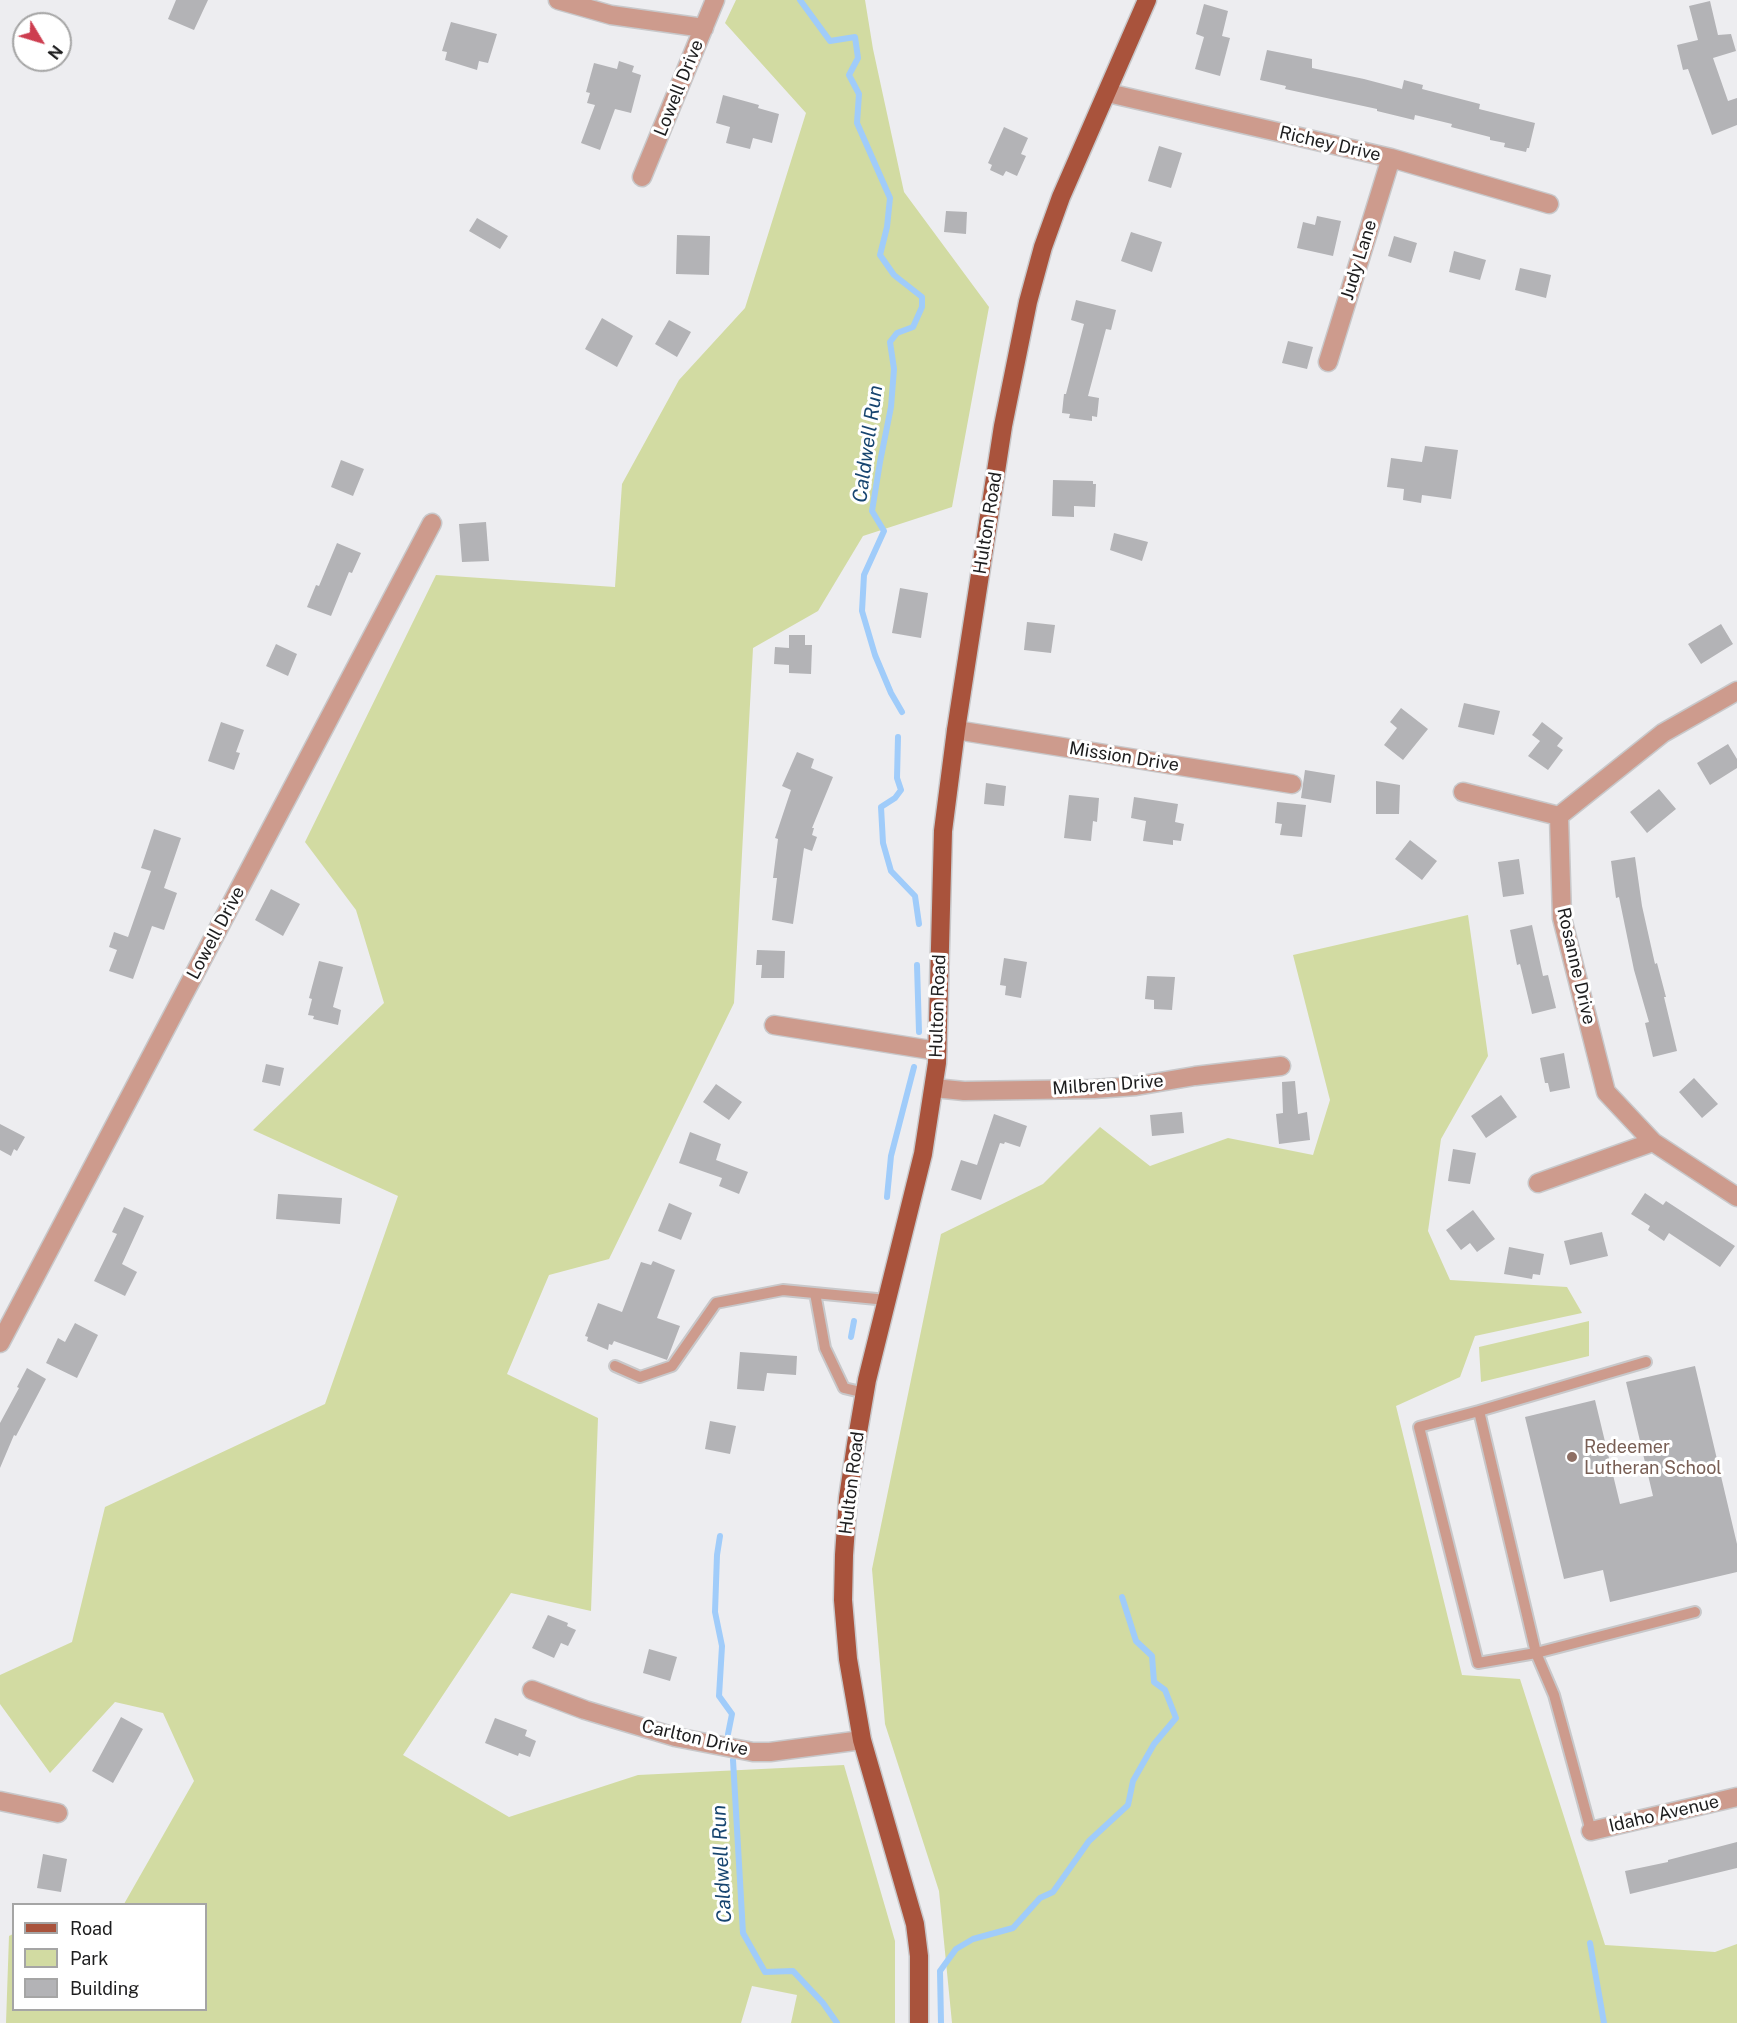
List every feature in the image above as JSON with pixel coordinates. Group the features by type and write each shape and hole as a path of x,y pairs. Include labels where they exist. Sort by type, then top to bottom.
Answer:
{"main road":[{"name":"Hulton Road","path":"920,2023 919,1956 915,1924 862,1740 848,1659 843,1600 848,1498 865,1393 923,1155 933,1088 937,1051 943,831 956,730 1003,426 1028,302 1043,247 1061,197 1147,0"}],"street":[{"path":"558,0 611,15 704,28"},
{"name":"Lowell Drive","path":"642,177 715,0"},
{"name":"Richey Drive","path":"1108,93 1391,158 1550,204"},
{"name":"Judy Lane","path":"1328,362 1391,158"},
{"name":"Lowell Drive","path":"0,1343 432,523"},
{"path":"1463,792 1558,816 1663,733 1737,691"},
{"name":"Mission Drive","path":"956,730 1292,784"},
{"name":"Rosanne Drive","path":"1558,816 1562,918 1606,1092 1653,1142 1737,1197"},
{"path":"774,1025 937,1051"},
{"name":"Milbren Drive","path":"933,1088 964,1091 1094,1089 1136,1086 1195,1076 1281,1066"},
{"path":"1538,1183 1653,1142"},
{"name":"Carlton Drive","path":"532,1690 585,1710 675,1737 753,1752 770,1752 862,1740"},
{"name":"Idaho Avenue","path":"1591,1831 1737,1797"},
{"path":"0,1801 58,1813"}],"lane":[{"path":"615,1366 640,1377 672,1366 716,1303 783,1290 887,1300"},
{"path":"815,1293 825,1348 844,1388 865,1393"},
{"path":"1646,1362 1419,1427 1478,1663 1536,1653 1695,1612"},
{"path":"1479,1411 1536,1653 1554,1695 1591,1831"}],"green space":[{"path":"736,0 865,0 873,49 904,192 989,307 952,507 863,536 818,611 753,648 734,1003 609,1259 549,1275 507,1374 598,1418 591,1611 511,1593 403,1755 509,1817 638,1775 844,1765 895,1941 895,2023 791,2023 797,1995 752,1986 741,2023 6,2023 9,1936 12,1934 12,2011 207,2011 207,1903 125,1903 194,1781 163,1713 115,1702 50,1773 0,1704 0,1675 72,1642 105,1507 325,1404 398,1196 253,1130 384,1003 356,910 305,842 436,575 615,587 622,484 679,380 745,308 806,113 725,23"},
{"path":"1468,915 1488,1056 1441,1139 1428,1231 1450,1280 1567,1287 1582,1313 1475,1336 1460,1377 1396,1406 1462,1675 1520,1679 1605,1945 1715,1952 1737,1944 1737,2023 952,2023 939,1891 885,1724 872,1569 941,1234 1043,1184 1100,1127 1150,1166 1228,1138 1313,1155 1330,1100 1293,955"},
{"path":"1589,1321 1589,1356 1481,1382 1479,1347"}],"building":[{"path":"176,0 208,0 194,30 168,19"},
{"path":"1710,1 1718,35 1731,34 1736,51 1713,58 1728,101 1737,98 1737,125 1712,135 1688,69 1683,70 1677,45 1698,40 1689,6"},
{"path":"1204,4 1228,11 1222,36 1230,38 1220,76 1195,69 1204,37 1196,34"},
{"path":"451,22 497,34 488,63 479,61 477,70 445,60 447,52 442,51"},
{"path":"1267,50 1312,59 1312,68 1402,89 1404,80 1423,85 1422,89 1480,104 1479,109 1535,123 1529,148 1526,152 1504,147 1505,143 1451,127 1452,124 1415,115 1414,120 1377,111 1377,109 1285,89 1286,86 1260,80"},
{"path":"619,61 634,66 632,72 641,75 631,113 615,109 600,150 581,143 595,105 587,103 590,93 586,92 594,63 617,69"},
{"path":"723,95 759,105 758,108 779,114 772,143 753,138 750,149 726,143 730,127 716,123"},
{"path":"1004,127 1028,138 1021,154 1026,156 1017,176 1006,171 1003,176 990,170 992,165 988,163"},
{"path":"1159,146 1182,153 1171,188 1148,181"},
{"path":"946,211 967,212 966,234 944,232"},
{"path":"1317,216 1341,221 1333,256 1297,248 1303,222 1315,225"},
{"path":"477,218 508,236 500,249 469,231"},
{"path":"1131,232 1162,242 1152,272 1121,261"},
{"path":"677,235 710,236 709,275 676,274"},
{"path":"1394,236 1417,243 1411,263 1388,256"},
{"path":"1454,251 1486,260 1480,280 1449,272"},
{"path":"1520,268 1551,275 1546,298 1515,290"},
{"path":"1076,300 1116,310 1111,330 1106,329 1088,396 1099,398 1097,417 1092,416 1092,421 1069,418 1070,414 1062,413 1064,394 1066,394 1084,324 1071,320"},
{"path":"602,318 633,336 617,367 585,349"},
{"path":"669,320 691,332 677,357 655,344"},
{"path":"1288,341 1313,347 1307,369 1282,363"},
{"path":"1425,446 1458,450 1451,499 1422,495 1421,503 1403,500 1404,489 1387,487 1391,458 1422,462"},
{"path":"341,460 364,469 353,496 331,487"},
{"path":"1053,480 1093,481 1093,484 1096,484 1095,507 1074,506 1074,517 1052,516"},
{"path":"486,522 489,561 462,562 459,524"},
{"path":"1114,533 1148,542 1142,561 1110,550"},
{"path":"337,543 361,553 352,573 349,572 331,616 307,607 316,585 319,586"},
{"path":"900,588 928,593 921,638 892,633"},
{"path":"1027,622 1055,625 1051,653 1024,650"},
{"path":"1721,624 1733,644 1701,664 1688,644"},
{"path":"789,635 805,635 805,645 812,645 811,674 789,673 789,665 774,664 775,647 789,648"},
{"path":"276,644 297,654 288,676 266,666"},
{"path":"1464,703 1500,711 1494,735 1458,727"},
{"path":"1401,708 1428,729 1403,760 1384,745 1397,728 1390,722"},
{"path":"221,722 244,730 236,752 240,753 234,770 208,761"},
{"path":"1542,722 1563,738 1557,746 1563,750 1548,770 1528,756 1540,741 1532,735"},
{"path":"1728,744 1737,759 1737,768 1710,785 1697,763"},
{"path":"797,752 814,759 811,768 833,777 812,828 814,828 812,835 817,837 812,851 804,848 793,924 772,920 777,878 773,878 778,839 775,838 791,790 782,786"},
{"path":"1305,770 1335,775 1331,803 1301,798"},
{"path":"1376,781 1400,785 1399,814 1376,814"},
{"path":"986,783 1006,786 1004,806 984,804"},
{"path":"1659,789 1676,809 1647,833 1630,812"},
{"path":"1069,795 1099,798 1097,822 1093,821 1091,841 1064,838"},
{"path":"1134,797 1178,804 1175,822 1184,824 1181,841 1173,840 1173,845 1143,841 1146,821 1131,818"},
{"path":"1277,802 1306,805 1302,837 1280,835 1282,824 1275,823"},
{"path":"154,829 181,838 164,888 177,893 164,930 152,926 133,979 109,971 117,950 109,947 114,932 128,937 151,871 141,868"},
{"path":"1410,840 1437,861 1422,880 1395,859"},
{"path":"1635,857 1642,906 1655,964 1657,963 1666,997 1664,997 1677,1051 1653,1057 1645,1023 1649,1022 1634,970 1619,897 1616,898 1611,861"},
{"path":"1519,859 1524,894 1503,897 1498,862"},
{"path":"271,889 300,904 283,936 255,920"},
{"path":"1532,925 1543,976 1548,975 1556,1008 1532,1014 1520,964 1517,965 1510,930"},
{"path":"757,950 785,951 784,978 761,978 762,965 756,965"},
{"path":"1004,958 1027,962 1021,998 1005,995 1006,986 1000,985"},
{"path":"319,961 343,967 333,1007 341,1010 338,1025 313,1019 314,1016 308,1015 312,999 309,998"},
{"path":"1147,976 1175,977 1172,1010 1154,1009 1154,1000 1145,999"},
{"path":"1564,1053 1570,1088 1550,1092 1548,1083 1545,1083 1540,1058"},
{"path":"266,1064 284,1068 280,1086 262,1082"},
{"path":"1694,1078 1718,1104 1702,1118 1679,1092"},
{"path":"1295,1081 1298,1114 1307,1112 1310,1140 1279,1144 1276,1114 1283,1113 1282,1082"},
{"path":"716,1084 742,1102 729,1120 703,1102"},
{"path":"1501,1095 1517,1117 1486,1138 1471,1116"},
{"path":"1182,1112 1184,1133 1152,1136 1150,1115"},
{"path":"994,1114 1027,1126 1020,1147 1005,1142 1000,1143 981,1200 951,1190 961,1160 977,1165"},
{"path":"0,1124 25,1137 17,1151 14,1149 11,1156 0,1150"},
{"path":"690,1132 721,1144 716,1160 748,1172 739,1194 719,1186 722,1178 679,1163"},
{"path":"1453,1149 1476,1153 1470,1184 1448,1181"},
{"path":"1645,1193 1663,1205 1666,1201 1735,1246 1720,1267 1669,1233 1664,1241 1648,1230 1650,1226 1631,1214"},
{"path":"278,1194 342,1198 340,1224 276,1219"},
{"path":"669,1203 692,1213 681,1240 658,1231"},
{"path":"124,1207 144,1216 122,1264 137,1272 125,1296 94,1281 117,1234 112,1232"},
{"path":"1473,1210 1495,1239 1477,1252 1470,1243 1461,1250 1446,1230"},
{"path":"1602,1232 1608,1256 1570,1265 1564,1241"},
{"path":"1509,1247 1544,1254 1540,1275 1533,1274 1532,1279 1504,1274"},
{"path":"653,1261 675,1270 657,1318 680,1326 667,1360 614,1341 612,1345 609,1344 608,1350 587,1341 588,1337 585,1336 598,1303 622,1312 641,1262 651,1265"},
{"path":"75,1323 98,1335 77,1378 46,1363 58,1338 65,1342"},
{"path":"740,1352 797,1356 796,1375 767,1373 764,1391 737,1389"},
{"name":"Redeemer Lutheran School","path":"1695,1366 1737,1544 1737,1572 1610,1602 1603,1570 1564,1579 1525,1417 1595,1400 1620,1504 1653,1496 1626,1382"},
{"path":"27,1368 46,1379 16,1436 14,1435 0,1468 0,1423"},
{"path":"710,1421 736,1426 730,1454 705,1449"},
{"path":"548,1615 568,1623 567,1626 576,1630 568,1646 561,1643 554,1658 532,1648"},
{"path":"649,1649 677,1657 670,1681 643,1673"},
{"path":"121,1717 143,1729 113,1783 92,1771"},
{"path":"495,1718 527,1730 525,1736 536,1741 530,1757 519,1753 518,1756 485,1743"},
{"path":"1737,1842 1737,1868 1630,1894 1625,1871 1668,1862 1668,1860"},
{"path":"43,1854 67,1859 61,1892 37,1888"}],"waterway":[{"name":"Caldwell Run","path":"800,0 830,41 855,37 858,58 849,75 859,94 857,123 890,198 887,227 880,255 894,275 922,297 922,307 913,327 897,333 890,342 894,369 891,407 872,511 884,531 864,575 862,611 875,655 891,693 902,712"},
{"name":"Caldwell Run","path":"898,737 897,778 901,790 895,798 881,807 883,843 891,871 915,896 919,924"},
{"name":"Caldwell Run","path":"917,965 919,1032"},
{"name":"Caldwell Run","path":"887,1197 891,1156 914,1067"},
{"name":"Caldwell Run","path":"851,1337 854,1321"},
{"name":"Caldwell Run","path":"720,1536 715,1612 722,1646 719,1696 732,1714 728,1734"},
{"path":"941,2023 940,1971 956,1949 973,1939 1013,1928 1040,1898 1053,1892 1089,1841 1128,1805 1133,1781 1154,1744 1176,1718 1165,1690 1154,1682 1152,1656 1136,1641 1122,1597"},
{"name":"Caldwell Run","path":"733,1760 743,1933 765,1972 793,1971 823,2003 837,2023"},
{"path":"1590,1943 1604,2023"}],"place":[{"name":"Redeemer Lutheran School","path":"1572,1457"}]}
